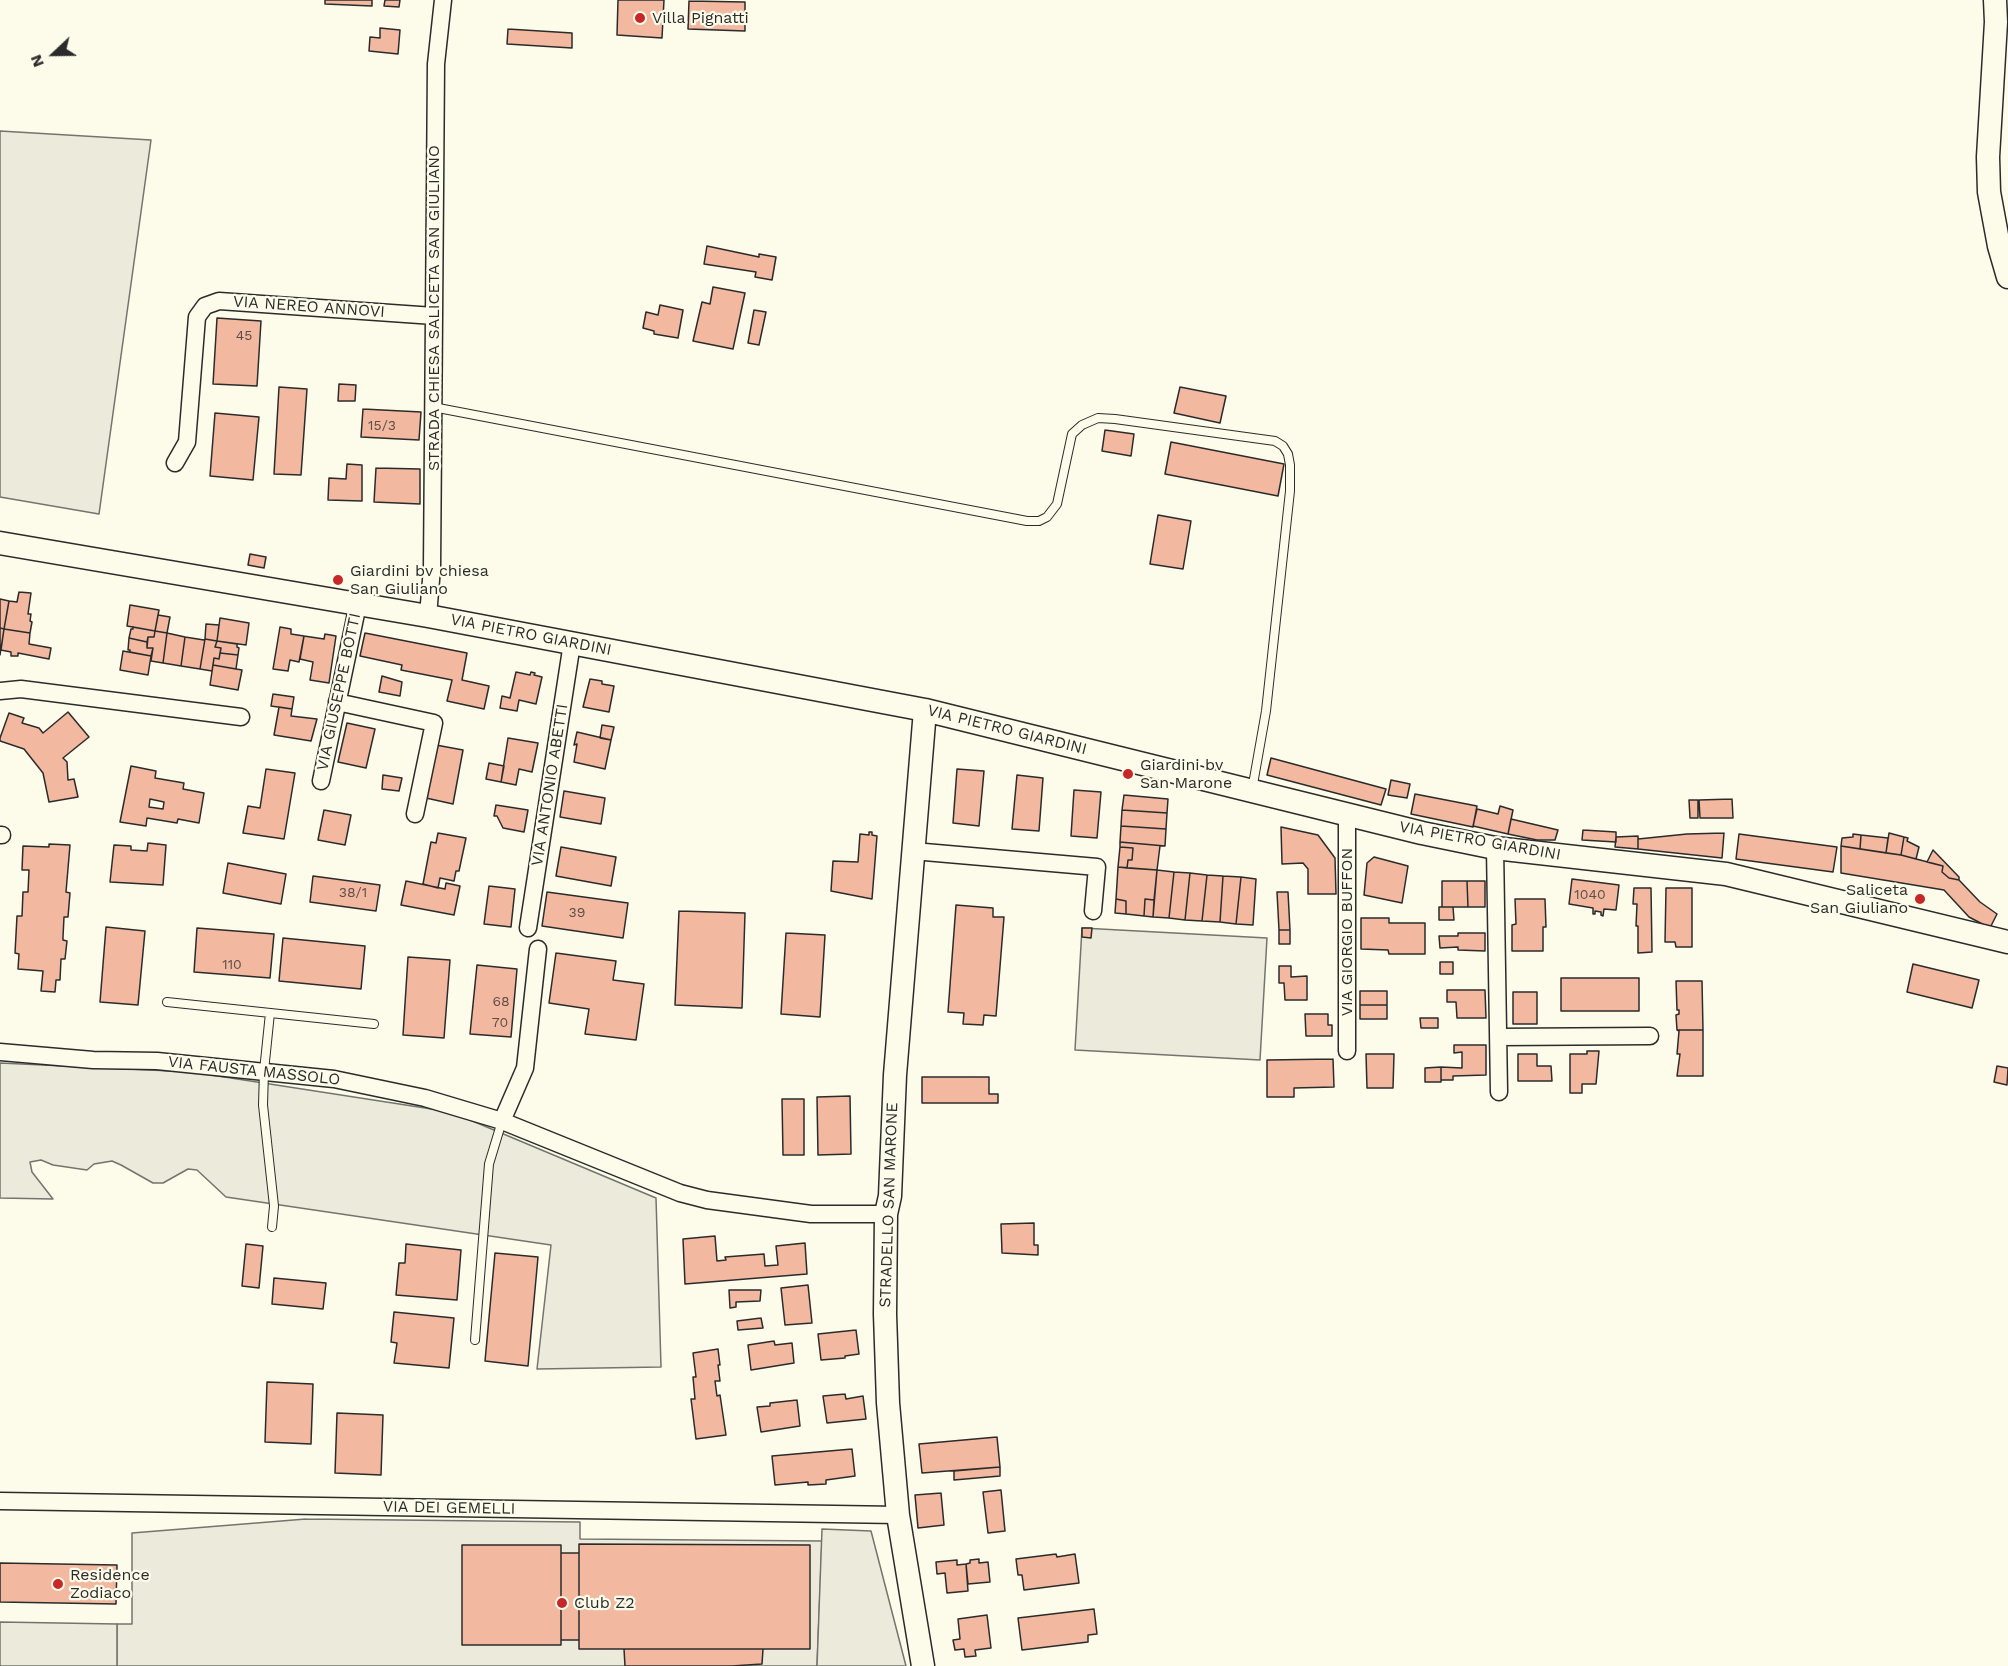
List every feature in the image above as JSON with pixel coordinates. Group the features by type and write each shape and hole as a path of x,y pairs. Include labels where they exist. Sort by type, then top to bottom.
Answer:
{"main road":[{"path":"1995,0 1996,22 1988,156 1989,192 1999,246 2008,277"},
{"name":"VIA PIETRO GIARDINI","path":"0,543 428,616 925,710 1422,833 1495,848 1726,874 2008,942"},
{"name":"STRADELLO SAN MARONE","path":"923,1666 898,1515 886,1355 886,1214 890,1196 895,1075 925,710"}],"street":[{"name":"STRADA CHIESA SALICETA SAN GIULIANO","path":"428,616 432,568 436,64 443,0"},
{"name":"VIA NEREO ANNOVI","path":"175,463 188,442 197,317 205,306 219,301 434,316"},
{"name":"VIA GIUSEPPE BOTTI","path":"321,781 358,604"},
{"name":"VIA ANTONIO ABETTI","path":"528,928 572,643"},
{"path":"0,691 21,689 242,717"},
{"path":"337,702 434,723 415,814"},
{"name":"VIA GIORGIO BUFFON","path":"1347,814 1347,1051"},
{"path":"1495,848 1499,1092"},
{"path":"914,851 1097,867 1093,910"},
{"path":"502,1122 525,1068 538,949"},
{"path":"1498,1037 1650,1036"},
{"name":"VIA FAUSTA MASSOLO","path":"0,1052 93,1060 157,1060 334,1079 413,1096 502,1122 680,1193 707,1200 811,1214 886,1214"},
{"name":"VIA DEI GEMELLI","path":"0,1501 898,1515"}],"lane":[{"path":"433,407 1027,521 1039,521 1047,517 1057,504 1072,434 1082,425 1098,418 1275,441 1288,454 1290,491 1266,711 1252,790"},
{"path":"167,1002 374,1024"},
{"path":"270,1013 263,1105 274,1206 272,1227"},
{"path":"475,1340 489,1164 502,1122"}],"shaded area":[{"path":"0,131 151,140 99,514 0,497"},
{"path":"1082,928 1267,938 1260,1060 1075,1050"},
{"path":"0,1063 192,1072 451,1112 656,1198 661,1367 537,1369 551,1245 226,1197 197,1170 188,1169 163,1183 153,1183 112,1161 94,1164 87,1170 53,1165 41,1160 30,1162 32,1172 53,1199 0,1198"},
{"name":"Club Z2","path":"306,1519 580,1522 580,1539 822,1541 817,1666 117,1666 117,1624 132,1624 132,1533"},
{"path":"822,1529 871,1531 906,1666 817,1666"},
{"path":"0,1622 117,1624 117,1666 0,1666"}],"building":[{"path":"325,0 372,0 372,6 325,4"},
{"path":"385,0 400,0 399,7 384,6"},
{"name":"Villa Pignatti","path":"618,0 664,0 662,38 617,35"},
{"path":"689,1 745,2 745,31 688,29"},
{"path":"380,28 400,30 398,54 369,51 370,37 380,38"},
{"path":"508,29 572,33 572,48 507,44"},
{"path":"707,246 759,257 759,254 776,257 772,280 755,277 756,272 704,264"},
{"path":"713,287 745,293 733,349 693,341 702,302 710,304"},
{"path":"660,305 683,310 678,338 654,334 654,331 643,328 646,312 658,315"},
{"path":"754,310 766,312 759,345 748,343"},
{"path":"217,318 261,321 257,386 213,384"},
{"path":"339,384 356,385 355,401 338,401"},
{"path":"279,387 307,389 301,475 274,474"},
{"path":"1180,387 1226,396 1220,423 1174,413"},
{"path":"363,409 421,412 419,440 361,437"},
{"path":"215,413 259,417 253,480 210,476"},
{"path":"1105,430 1134,434 1131,456 1102,451"},
{"path":"1171,442 1284,464 1278,496 1165,474"},
{"path":"347,464 362,465 362,501 328,500 329,478 346,479"},
{"path":"376,468 420,469 420,504 374,502"},
{"path":"1158,515 1191,521 1183,569 1150,564"},
{"path":"250,554 266,557 264,568 248,565"},
{"path":"19,592 31,593 28,614 31,614 30,621 32,622 30,633 4,629 9,601 17,602"},
{"path":"0,599 9,601 4,629 0,628"},
{"path":"130,605 159,610 155,631 127,626"},
{"path":"158,615 170,617 167,633 155,631"},
{"path":"220,618 249,623 246,645 217,641"},
{"path":"206,624 219,625 217,641 205,639"},
{"path":"133,627 155,631 154,637 148,637 147,642 129,638"},
{"path":"280,627 291,629 291,634 304,636 299,662 290,660 288,671 273,669"},
{"path":"0,628 4,629 0,655"},
{"path":"4,629 30,633 29,644 51,648 49,659 18,653 18,656 11,656 11,652 1,650"},
{"path":"155,631 167,633 163,663 151,661 153,648 147,648 148,637 154,637"},
{"path":"167,633 185,637 181,666 163,663"},
{"path":"365,633 467,653 462,680 489,686 484,709 447,701 452,680 401,670 402,665 360,656"},
{"path":"325,634 336,636 329,683 310,680 313,662 300,659 304,636 324,639"},
{"path":"185,637 205,639 200,669 181,666"},
{"path":"129,638 147,642 147,648 153,648 151,656 130,652 128,650"},
{"path":"205,639 217,641 215,647 221,648 219,659 214,658 212,671 200,669"},
{"path":"217,641 237,644 238,655 220,653 221,648 215,647"},
{"path":"123,651 151,656 148,675 120,670"},
{"path":"220,653 238,655 236,669 213,665 214,658 219,659"},
{"path":"213,665 242,670 238,690 210,685"},
{"path":"516,672 530,675 531,672 542,677 536,704 519,700 517,711 500,708 502,696 510,698"},
{"path":"382,676 402,682 400,696 379,692"},
{"path":"590,679 614,686 609,712 583,707"},
{"path":"273,694 294,697 292,709 271,706"},
{"path":"279,707 292,709 291,716 317,719 311,741 274,735"},
{"path":"68,712 89,737 63,758 67,762 68,780 74,779 78,797 49,802 43,773 24,749 0,741 0,738 9,713 24,718 22,723 39,728 43,733"},
{"path":"347,723 375,729 366,768 338,762"},
{"path":"602,725 614,727 611,740 600,738"},
{"path":"577,732 611,740 605,769 574,762"},
{"path":"508,738 538,743 532,772 519,769 516,785 501,782"},
{"path":"436,745 463,750 453,804 426,798"},
{"path":"1271,758 1386,789 1381,805 1267,775"},
{"path":"489,763 504,766 501,782 486,779"},
{"path":"131,766 156,771 155,778 184,783 183,789 204,793 199,823 178,819 177,823 147,818 146,826 120,822","holes":["150,799 164,802 163,809 149,807"]},
{"path":"266,769 295,773 284,839 243,833 248,806 260,808"},
{"path":"957,769 984,771 979,826 953,823"},
{"path":"383,775 402,778 399,791 382,789"},
{"path":"1017,775 1043,778 1039,831 1012,829"},
{"path":"1391,780 1410,784 1407,798 1388,795"},
{"path":"1074,790 1101,792 1097,838 1071,836"},
{"path":"564,791 605,798 601,824 560,817"},
{"path":"1415,794 1477,806 1473,827 1411,814"},
{"path":"1124,795 1168,799 1167,813 1122,810"},
{"path":"1732,799 1733,818 1700,818 1699,800"},
{"path":"1689,800 1698,800 1698,818 1690,818"},
{"path":"496,805 528,810 524,832 503,828 497,816 494,816"},
{"path":"1500,806 1513,810 1508,834 1473,826 1477,809 1498,814"},
{"path":"324,810 351,815 345,845 318,840"},
{"path":"1122,810 1167,813 1166,829 1121,826"},
{"path":"1511,819 1558,830 1555,840 1537,840 1508,834"},
{"path":"1121,826 1166,829 1165,846 1120,842"},
{"path":"1281,827 1318,835 1335,858 1336,894 1308,894 1308,869 1303,863 1282,864"},
{"path":"1583,830 1616,832 1616,842 1582,840"},
{"path":"869,832 877,836 872,899 831,891 833,861 858,862 860,834 869,835"},
{"path":"438,833 466,838 459,871 456,871 454,881 440,878 438,888 423,884 431,842 436,843"},
{"path":"1724,833 1722,858 1638,849 1638,839"},
{"path":"1889,833 1904,837 1901,855 1886,853"},
{"path":"1739,834 1837,847 1833,872 1736,859"},
{"path":"1853,834 1861,835 1860,849 1841,846 1842,838 1853,837"},
{"path":"1861,835 1888,838 1886,853 1860,849"},
{"path":"1638,836 1638,849 1615,847 1616,837"},
{"path":"1904,837 1919,847 1916,859 1901,855"},
{"path":"1120,842 1165,846 1160,846 1157,870 1127,868 1128,860 1132,860 1133,848 1120,847"},
{"path":"148,843 166,845 163,885 110,882 114,845 131,846 131,850 147,851"},
{"path":"49,844 70,845 66,892 70,893 68,917 64,917 63,937 63,940 67,941 65,959 61,959 60,980 56,980 55,992 41,991 43,971 18,969 19,954 15,953 17,916 22,916 23,892 28,892 29,870 22,870 23,846 49,847"},
{"path":"1841,846 1901,855 1943,866 1942,872 1949,878 1959,880 1980,902 1997,914 1990,928 1969,917 1944,890 1841,873"},
{"path":"561,847 616,857 611,886 556,876"},
{"path":"1120,847 1133,848 1132,860 1128,860 1127,868 1118,867"},
{"path":"1933,850 1959,877 1959,880 1949,878 1942,872 1943,866 1927,862"},
{"path":"1374,857 1408,866 1402,903 1364,895 1367,863"},
{"path":"228,863 286,874 281,904 223,893"},
{"path":"1118,867 1157,870 1154,900 1145,899 1144,916 1126,914 1126,901 1116,899"},
{"path":"1157,870 1174,872 1169,918 1153,917"},
{"path":"1174,872 1190,873 1185,920 1169,918"},
{"path":"1190,873 1207,875 1202,921 1185,920"},
{"path":"1207,875 1223,876 1220,922 1202,921"},
{"path":"313,876 380,885 376,911 310,902"},
{"path":"1223,876 1241,877 1236,924 1220,922"},
{"path":"1241,877 1256,879 1253,925 1236,924"},
{"path":"1572,879 1619,885 1616,910 1604,909 1603,916 1601,912 1595,911 1593,914 1593,908 1569,904"},
{"path":"406,881 445,889 446,883 460,886 454,915 401,905"},
{"path":"1442,881 1467,881 1468,907 1442,907"},
{"path":"1467,881 1485,881 1485,907 1468,907"},
{"path":"489,886 515,889 511,927 484,924"},
{"path":"1634,888 1651,888 1652,952 1638,953 1637,904 1633,904"},
{"path":"1666,888 1692,888 1692,947 1676,947 1675,942 1665,942"},
{"path":"547,892 628,903 623,938 542,926"},
{"path":"1277,892 1288,892 1290,930 1279,930"},
{"path":"1116,899 1126,901 1126,914 1115,913"},
{"path":"1145,899 1154,900 1153,917 1144,916"},
{"path":"1515,899 1545,899 1546,927 1543,927 1543,951 1512,951 1512,925 1516,924"},
{"path":"956,905 993,908 993,917 1004,917 996,1016 984,1015 983,1025 963,1024 964,1013 948,1012"},
{"path":"1439,907 1453,907 1454,920 1439,920"},
{"path":"679,911 745,913 742,1008 675,1005"},
{"path":"1361,918 1389,918 1389,923 1425,923 1425,954 1389,954 1388,950 1361,949"},
{"path":"106,927 145,931 138,1005 100,1002"},
{"path":"197,928 274,934 270,978 194,972"},
{"path":"1082,928 1092,928 1091,938 1082,937"},
{"path":"1279,930 1290,930 1290,944 1279,944"},
{"path":"786,933 825,935 820,1017 781,1014"},
{"path":"1458,933 1485,933 1485,951 1458,950 1458,947 1440,948 1439,936 1458,936"},
{"path":"283,938 365,946 361,989 279,981"},
{"path":"556,953 616,961 613,980 644,984 636,1040 585,1034 589,1009 549,1003"},
{"path":"408,957 450,960 444,1038 403,1035"},
{"path":"1440,962 1453,962 1453,974 1440,974"},
{"path":"1913,964 1979,980 1972,1008 1907,992"},
{"path":"477,965 517,969 511,1037 470,1034"},
{"path":"1279,966 1291,966 1291,977 1307,976 1307,1000 1285,1000 1284,983 1279,983"},
{"path":"1561,978 1639,978 1639,1011 1561,1011"},
{"path":"1676,981 1702,981 1703,1030 1677,1030 1676,1015 1679,1014 1679,1010 1677,1010"},
{"path":"1447,990 1485,990 1486,1018 1457,1018 1456,1002 1447,1002"},
{"path":"1360,991 1387,991 1387,1005 1360,1005"},
{"path":"1513,992 1537,992 1537,1024 1513,1024"},
{"path":"1360,1005 1387,1005 1387,1019 1360,1019"},
{"path":"1305,1014 1328,1014 1328,1025 1332,1025 1332,1036 1306,1036"},
{"path":"1420,1018 1438,1018 1438,1028 1421,1028"},
{"path":"1677,1030 1703,1030 1703,1076 1677,1076 1680,1054 1677,1054 1679,1031"},
{"path":"1454,1045 1486,1045 1486,1075 1453,1076 1453,1080 1441,1080 1441,1067 1462,1068 1462,1052 1454,1053"},
{"path":"1587,1051 1599,1051 1596,1084 1582,1084 1582,1093 1570,1093 1570,1054 1587,1054"},
{"path":"1366,1054 1394,1054 1393,1088 1367,1088"},
{"path":"1518,1054 1537,1054 1537,1066 1551,1066 1552,1081 1518,1081"},
{"path":"1333,1059 1334,1087 1294,1088 1294,1097 1267,1097 1267,1060"},
{"path":"1997,1066 2008,1068 2007,1085 1994,1082"},
{"path":"1441,1067 1441,1082 1425,1082 1425,1068"},
{"path":"922,1077 989,1077 989,1094 998,1094 998,1103 922,1103"},
{"path":"850,1096 851,1154 818,1155 817,1097"},
{"path":"782,1099 804,1099 804,1155 783,1155"},
{"path":"1034,1223 1034,1245 1038,1245 1038,1255 1002,1253 1001,1224"},
{"path":"715,1236 717,1261 726,1260 725,1257 764,1254 765,1266 778,1265 776,1246 805,1243 807,1274 685,1284 683,1239"},
{"path":"246,1244 263,1246 259,1288 242,1286"},
{"path":"406,1244 461,1250 457,1300 396,1295 399,1263 405,1263"},
{"path":"495,1253 538,1257 528,1366 485,1361"},
{"path":"274,1278 326,1283 323,1309 272,1304"},
{"path":"808,1285 812,1323 785,1325 781,1288"},
{"path":"729,1290 761,1290 760,1301 736,1302 736,1307 730,1308"},
{"path":"394,1312 454,1318 449,1368 394,1363 397,1343 391,1342"},
{"path":"761,1318 763,1328 738,1330 737,1321"},
{"path":"856,1330 859,1354 821,1360 818,1334"},
{"path":"774,1341 775,1345 792,1343 794,1363 751,1370 748,1345"},
{"path":"718,1349 720,1381 715,1381 717,1396 720,1395 726,1435 696,1439 691,1399 695,1399 693,1377 696,1377 693,1353"},
{"path":"267,1382 313,1384 311,1444 265,1442"},
{"path":"845,1394 846,1399 863,1396 866,1419 827,1423 823,1396"},
{"path":"797,1400 800,1426 761,1432 757,1407"},
{"path":"337,1413 383,1415 381,1475 335,1473"},
{"path":"997,1437 1000,1467 922,1473 919,1444"},
{"path":"852,1449 855,1476 826,1480 826,1484 808,1485 808,1482 775,1485 772,1456"},
{"path":"1000,1467 1000,1476 954,1480 954,1471"},
{"path":"1001,1490 1005,1531 988,1533 983,1492"},
{"path":"941,1493 944,1525 918,1528 915,1495"},
{"path":"579,1544 810,1545 810,1649 579,1649"},
{"path":"462,1545 561,1545 561,1645 462,1645"},
{"path":"561,1553 579,1553 579,1640 561,1640"},
{"path":"1056,1554 1057,1557 1075,1554 1079,1583 1024,1590 1022,1575 1018,1575 1016,1559"},
{"path":"979,1559 979,1563 988,1562 990,1582 968,1584 966,1564 970,1563 970,1560"},
{"path":"957,1560 957,1565 966,1564 968,1591 947,1593 945,1573 937,1574 936,1562"},
{"name":"Residence Zodiaco","path":"0,1563 117,1565 116,1604 0,1602"},
{"path":"1094,1609 1097,1634 1088,1635 1088,1642 1022,1650 1018,1618"},
{"path":"987,1615 991,1648 975,1650 976,1656 965,1657 964,1649 955,1650 953,1640 960,1639 958,1619"},
{"path":"624,1649 763,1649 762,1664 625,1666"}],"place":[{"name":"Villa Pignatti","path":"640,18"},
{"name":"Giardini bv chiesa San Giuliano","path":"338,580"},
{"name":"Giardini bv San Marone","path":"1128,774"},
{"name":"Saliceta San Giuliano","path":"1920,899"},
{"name":"Residence Zodiaco","path":"58,1584"},
{"name":"Club Z2","path":"562,1603"}]}
